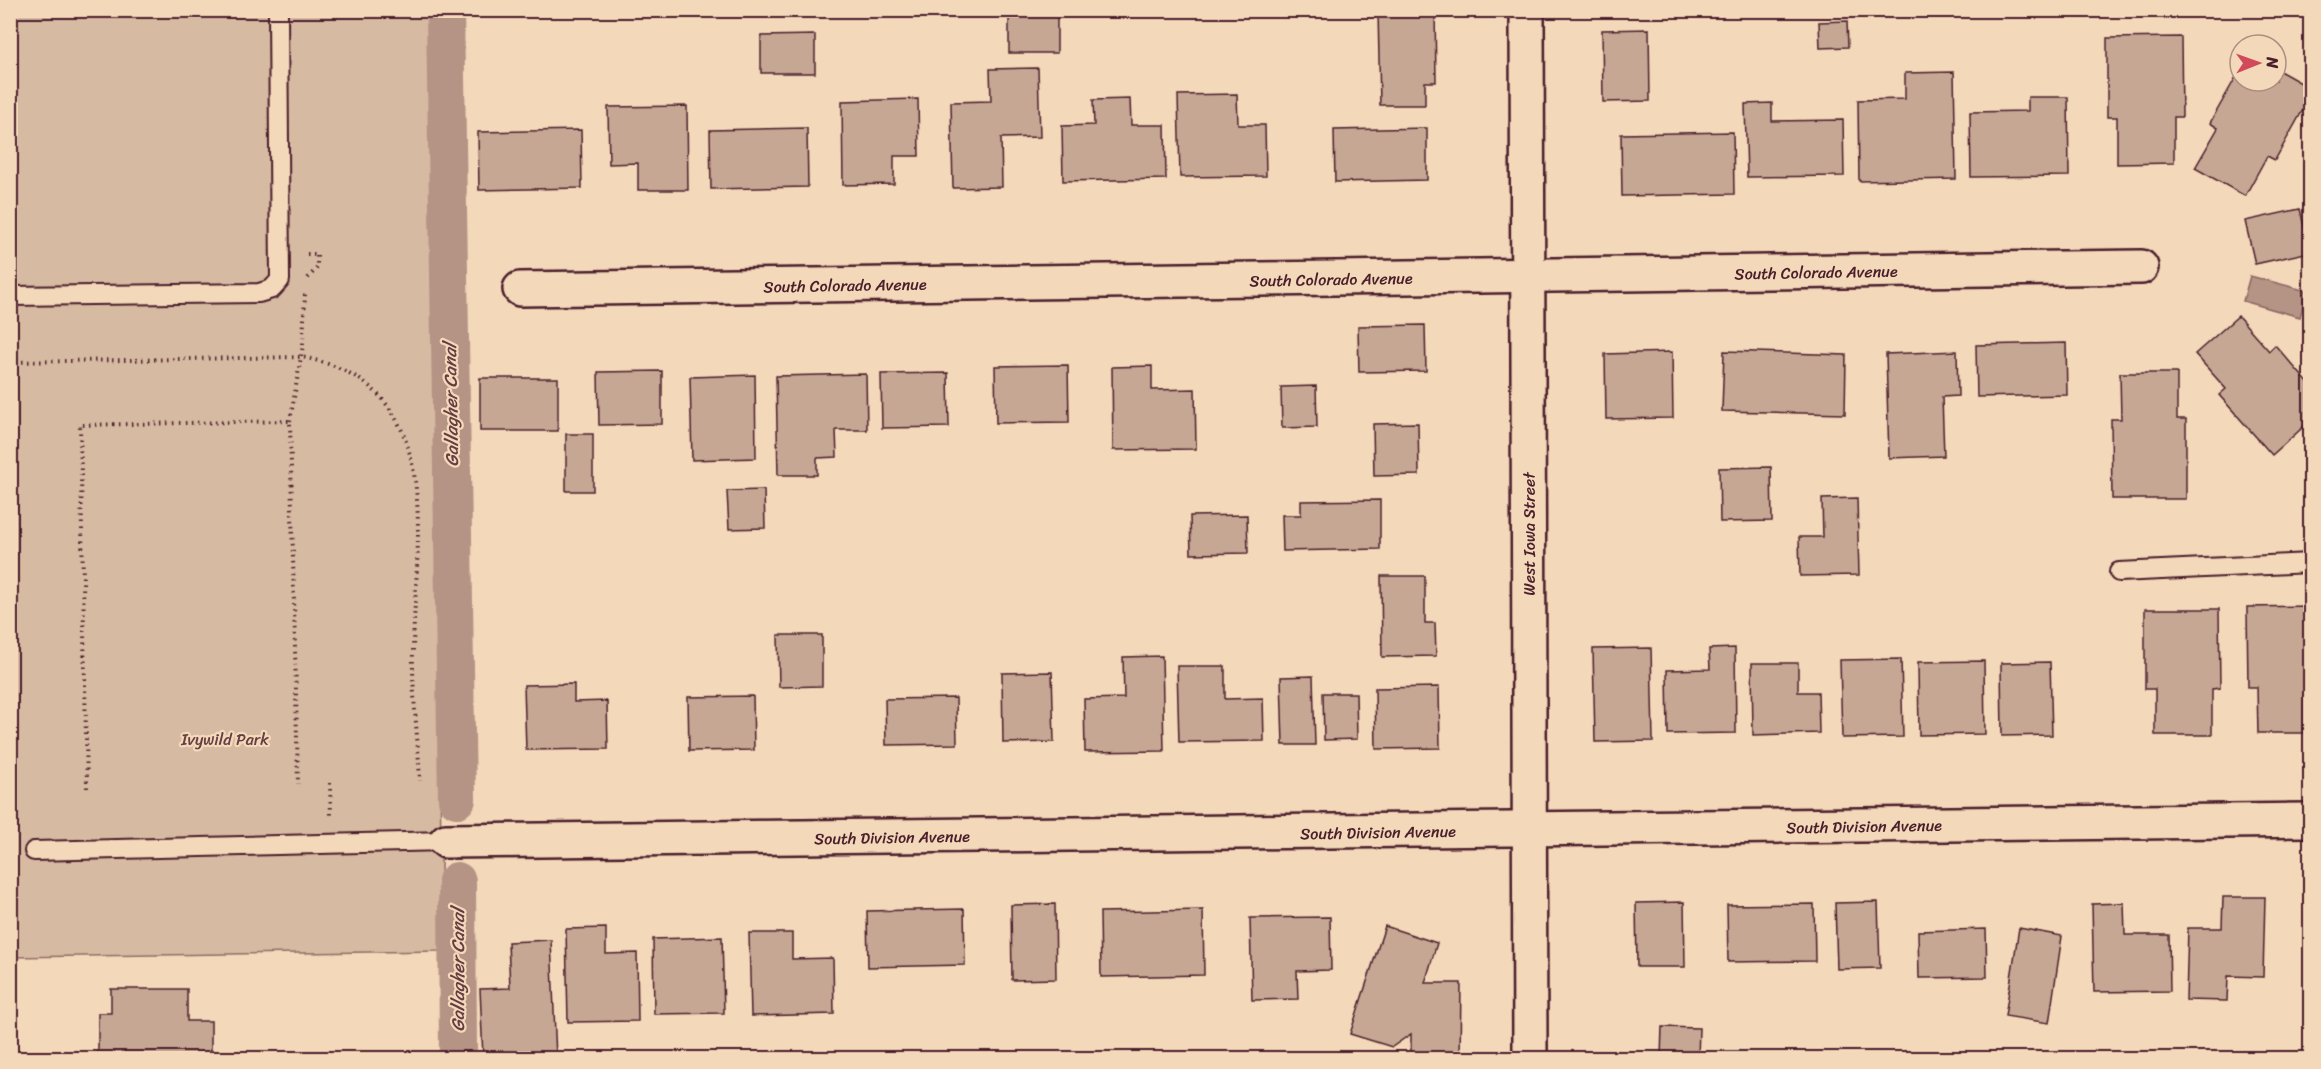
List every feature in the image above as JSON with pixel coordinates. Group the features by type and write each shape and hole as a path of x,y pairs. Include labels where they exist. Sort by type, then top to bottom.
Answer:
{"street":[{"name":"West Iowa Street","path":"1527,10 1530,1059"},
{"name":"South Colorado Avenue","path":"520,289 2141,267"},
{"name":"South Division Avenue","path":"446,841 1530,831 2310,820"}],"lane":[{"path":"10,296 259,293 272,289 280,280 278,10"},
{"path":"2119,572 2310,564"},
{"path":"34,851 446,841"}],"path":[{"path":"305,282 317,268"},
{"path":"298,784 290,421 301,357 305,292"},
{"path":"10,362 301,357 343,367 379,394 398,424 412,456 418,504 413,682 420,781"},
{"path":"87,788 80,425 290,421"}],"green space":[{"name":"Ivywild Park","path":"10,11 432,11 442,951 11,957"}],"shaded area":[{"path":"2250,276 2307,291 2300,317 2243,301"}],"building":[{"path":"1009,10 1057,10 1057,53 1009,53"},
{"path":"1435,10 1436,82 1425,82 1425,105 1380,105 1378,11"},
{"path":"1847,21 1848,47 1820,48 1819,22"},
{"path":"1649,29 1650,101 1603,102 1602,30"},
{"path":"815,35 815,73 761,73 761,36"},
{"path":"2181,37 2182,117 2174,117 2174,163 2117,164 2117,117 2107,117 2107,38"},
{"path":"1038,68 1040,137 1001,138 1002,187 953,188 951,102 991,101 990,69"},
{"path":"1954,72 1956,179 1859,181 1858,100 1905,99 1905,73"},
{"path":"2288,76 2310,88 2310,97 2275,160 2267,156 2245,196 2195,168 2218,128 2210,123 2228,91 2288,93"},
{"path":"1237,94 1238,125 1265,125 1266,176 1180,177 1178,95"},
{"path":"2028,97 2068,97 2069,176 1971,177 1970,112 2028,111"},
{"path":"918,99 919,156 894,156 894,184 843,185 842,101"},
{"path":"1130,99 1131,125 1165,125 1166,179 1063,181 1062,126 1094,125 1093,100"},
{"path":"1772,103 1772,121 1843,120 1844,176 1747,177 1745,104"},
{"path":"687,106 688,190 638,190 638,163 609,164 608,107"},
{"path":"807,128 808,187 711,189 710,130"},
{"path":"1427,128 1427,180 1335,182 1334,130"},
{"path":"581,130 582,188 479,190 478,132"},
{"path":"1733,132 1734,194 1622,196 1621,134"},
{"path":"2300,209 2310,252 2255,264 2245,221"},
{"path":"2238,316 2269,351 2275,345 2310,385 2310,421 2272,455 2219,395 2226,389 2195,354"},
{"path":"1425,325 1426,371 1359,372 1358,326"},
{"path":"2066,343 2067,395 1977,397 1976,345"},
{"path":"1724,351 1846,355 1845,414 1722,411"},
{"path":"1957,351 1958,396 1942,397 1944,456 1889,458 1886,354"},
{"path":"1672,352 1673,418 1606,419 1605,354"},
{"path":"1068,365 1069,422 996,423 995,366"},
{"path":"1152,366 1152,390 1195,389 1196,449 1113,450 1112,367"},
{"path":"662,371 662,424 599,425 598,372"},
{"path":"948,373 949,427 882,428 881,374"},
{"path":"2120,373 2177,373 2177,419 2186,419 2186,499 2112,499 2111,419 2121,419"},
{"path":"866,374 867,430 836,430 837,457 817,458 817,475 778,475 776,376"},
{"path":"755,375 756,458 692,460 690,377"},
{"path":"480,378 558,378 558,431 480,431"},
{"path":"1316,386 1317,427 1282,428 1281,387"},
{"path":"1418,423 1419,475 1374,476 1373,424"},
{"path":"566,434 593,434 593,491 566,491"},
{"path":"1771,467 1772,521 1720,522 1719,468"},
{"path":"764,490 765,528 729,529 727,491"},
{"path":"1857,498 1859,575 1800,576 1799,537 1823,537 1822,499"},
{"path":"1380,500 1380,549 1283,551 1282,515 1301,515 1301,501"},
{"path":"1247,515 1248,553 1191,554 1190,516"},
{"path":"1381,576 1425,576 1425,623 1435,623 1436,656 1382,657"},
{"path":"2310,606 2310,733 2258,733 2257,687 2248,687 2247,607"},
{"path":"2145,609 2219,609 2220,688 2212,689 2212,735 2155,735 2155,689 2145,689"},
{"path":"778,635 822,635 822,686 779,687"},
{"path":"1651,648 1653,741 1595,742 1593,649"},
{"path":"1735,648 1736,733 1668,734 1667,670 1710,669 1709,649"},
{"path":"1162,656 1164,751 1085,752 1084,699 1124,698 1123,657"},
{"path":"1901,659 1903,737 1842,738 1840,660"},
{"path":"1984,661 1985,734 1919,735 1918,662"},
{"path":"2050,662 2052,735 2002,736 2001,663"},
{"path":"1752,663 1798,663 1798,692 1818,692 1819,733 1753,735"},
{"path":"1177,666 1225,666 1225,699 1263,698 1264,741 1179,742"},
{"path":"1052,672 1054,742 1003,743 1002,673"},
{"path":"1313,676 1315,745 1283,745 1281,677"},
{"path":"574,684 574,702 607,701 608,749 526,750 524,685"},
{"path":"1439,687 1440,748 1376,749 1375,688"},
{"path":"1323,693 1356,693 1357,739 1324,740"},
{"path":"753,696 754,750 689,751 688,697"},
{"path":"956,698 957,744 886,745 885,699"},
{"path":"2223,897 2265,897 2263,977 2228,976 2227,1001 2186,1000 2188,928 2222,928"},
{"path":"2308,901 2310,901 2310,957 2309,957"},
{"path":"1684,902 1685,967 1637,967 1636,903"},
{"path":"1878,902 1880,968 1837,969 1835,903"},
{"path":"2124,903 2125,935 2169,935 2170,991 2094,992 2092,904"},
{"path":"1055,904 1056,979 1012,980 1011,905"},
{"path":"1814,904 1815,961 1728,962 1727,905"},
{"path":"964,909 965,965 868,967 867,911"},
{"path":"1203,910 1204,975 1101,977 1100,912"},
{"path":"1330,917 1331,970 1297,971 1298,999 1252,1000 1250,918"},
{"path":"1385,926 1437,943 1425,983 1461,983 1460,1058 1411,1058 1411,1034 1392,1047 1350,1034"},
{"path":"606,928 606,954 637,953 638,1021 568,1022 566,929"},
{"path":"2019,928 2062,936 2049,1023 2005,1016"},
{"path":"1986,929 1987,977 1919,978 1918,931"},
{"path":"749,933 792,933 792,959 833,958 834,1014 751,1016"},
{"path":"722,937 724,1013 654,1014 653,939"},
{"path":"551,940 556,1058 483,1058 480,989 510,988 508,942"},
{"path":"111,989 187,989 187,1021 211,1021 211,1058 98,1058 98,1013 111,1013"},
{"path":"1662,1027 1699,1028 1698,1058 1661,1058"},
{"path":"732,1056 766,1056 766,1058 732,1058"}],"waterway":[{"name":"Gallagher Canal","path":"445,10 457,799"},
{"name":"Gallagher Canal","path":"457,881 458,1058"}]}
